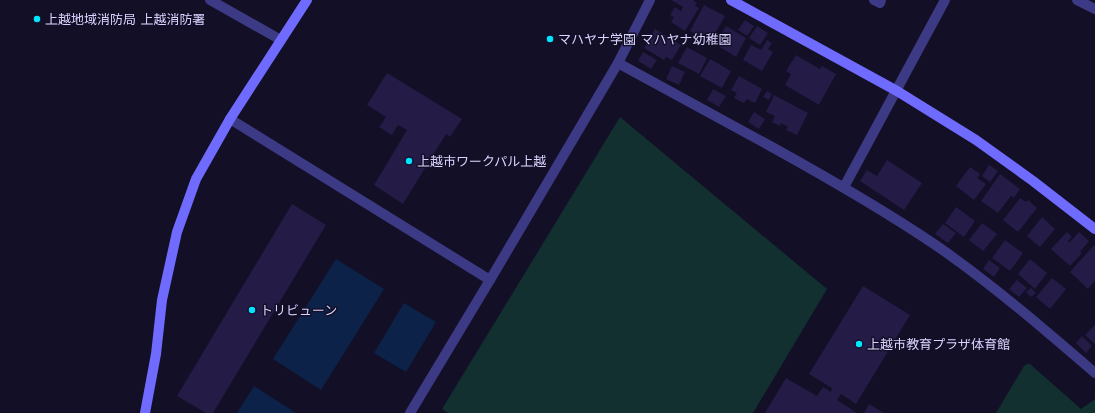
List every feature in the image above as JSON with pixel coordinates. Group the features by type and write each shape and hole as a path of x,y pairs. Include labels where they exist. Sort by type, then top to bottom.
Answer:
{"street":[{"path":"210,0 281,40"},
{"path":"145,413 156,354 162,300 177,232 196,179 230,119 307,0"},
{"path":"410,413 618,63 650,0"},
{"path":"731,0 897,91 976,140 1033,181 1095,229"},
{"path":"874,0 880,3 881,0"},
{"path":"844,187 945,0"},
{"path":"1077,0 1095,9"},
{"path":"618,63 844,187 892,216 986,282 1095,373"},
{"path":"230,119 490,280"}],"green space":[{"path":"620,117 827,289 753,413 448,413 442,409"},
{"path":"1030,364 1081,409 1095,399 1095,413 996,413 1024,366"}],"water":[{"path":"336,259 384,289 321,390 273,359"},
{"path":"404,303 436,322 406,372 374,353"},
{"path":"254,386 296,413 237,413"}],"building":[{"path":"671,0 693,0 697,3 695,6 699,8 685,31 671,22 674,17 670,15 675,7 681,11 683,7"},
{"path":"704,5 725,16 710,42 690,31"},
{"path":"745,20 754,26 747,36 738,30"},
{"path":"726,26 746,38 736,57 715,44"},
{"path":"757,26 768,33 760,45 749,38"},
{"path":"655,29 681,45 672,60 666,57 664,60 644,48"},
{"path":"767,40 772,43 768,49 773,52 762,71 743,60 751,45 761,50"},
{"path":"687,47 707,58 699,74 678,63"},
{"path":"643,52 657,60 651,69 638,61"},
{"path":"796,55 820,69 822,66 836,74 819,105 785,85 791,74 786,71"},
{"path":"710,59 731,71 722,88 700,76"},
{"path":"672,66 685,72 679,85 666,79"},
{"name":"上越市ワークパル上越","path":"387,73 462,119 450,137 446,134 403,204 374,185 407,130 398,125 392,135 379,127 386,117 367,105"},
{"path":"739,76 762,89 755,103 747,99 744,103 734,98 737,93 731,90"},
{"path":"713,89 726,96 719,107 707,100"},
{"path":"767,91 772,94 769,100 763,97"},
{"path":"774,95 808,113 797,135 786,130 788,127 781,123 780,126 772,122 775,116 766,112"},
{"path":"754,112 765,119 759,129 748,122"},
{"path":"887,160 922,183 904,210 860,181 867,170 877,176"},
{"path":"989,165 998,171 990,182 982,176"},
{"path":"970,167 980,174 977,178 986,184 974,200 956,186"},
{"path":"1000,174 1020,189 1014,198 1011,196 998,213 981,201"},
{"path":"1020,198 1026,202 1028,200 1037,208 1018,232 1003,220"},
{"name":"トリビューン","path":"292,204 326,225 213,413 206,413 177,396"},
{"path":"956,207 975,221 964,237 945,223"},
{"path":"1042,217 1055,229 1040,247 1027,236"},
{"path":"982,223 997,234 983,251 969,240"},
{"path":"943,224 956,233 948,243 935,234"},
{"path":"1067,232 1072,237 1068,241 1069,243 1079,232 1089,241 1080,252 1082,253 1070,266 1051,249"},
{"path":"1005,240 1023,253 1010,271 992,258"},
{"path":"1094,245 1095,281 1088,289 1070,272"},
{"path":"1030,259 1047,273 1035,289 1018,274"},
{"path":"989,260 1000,268 994,277 983,269"},
{"path":"1052,278 1066,289 1050,309 1036,297"},
{"path":"1017,280 1027,288 1019,297 1009,289"},
{"name":"上越市教育プラザ体育館","path":"863,286 910,315 856,404 841,394 837,400 857,413 765,413 786,378 817,396 823,387 831,392 832,388 809,374"},
{"path":"1031,288 1036,293 1031,297 1026,292"},
{"path":"1095,325 1095,344 1085,335"},
{"path":"1082,336 1092,346 1086,353 1076,343"},
{"path":"869,404 884,413 864,413"}],"place":[{"name":"上越地域消防局 上越消防署","path":"37,19"},
{"name":"マハヤナ学園 マハヤナ幼稚園","path":"550,39"},
{"name":"上越市ワークパル上越","path":"409,161"},
{"name":"トリビューン","path":"252,310"},
{"name":"上越市教育プラザ体育館","path":"859,344"}]}
